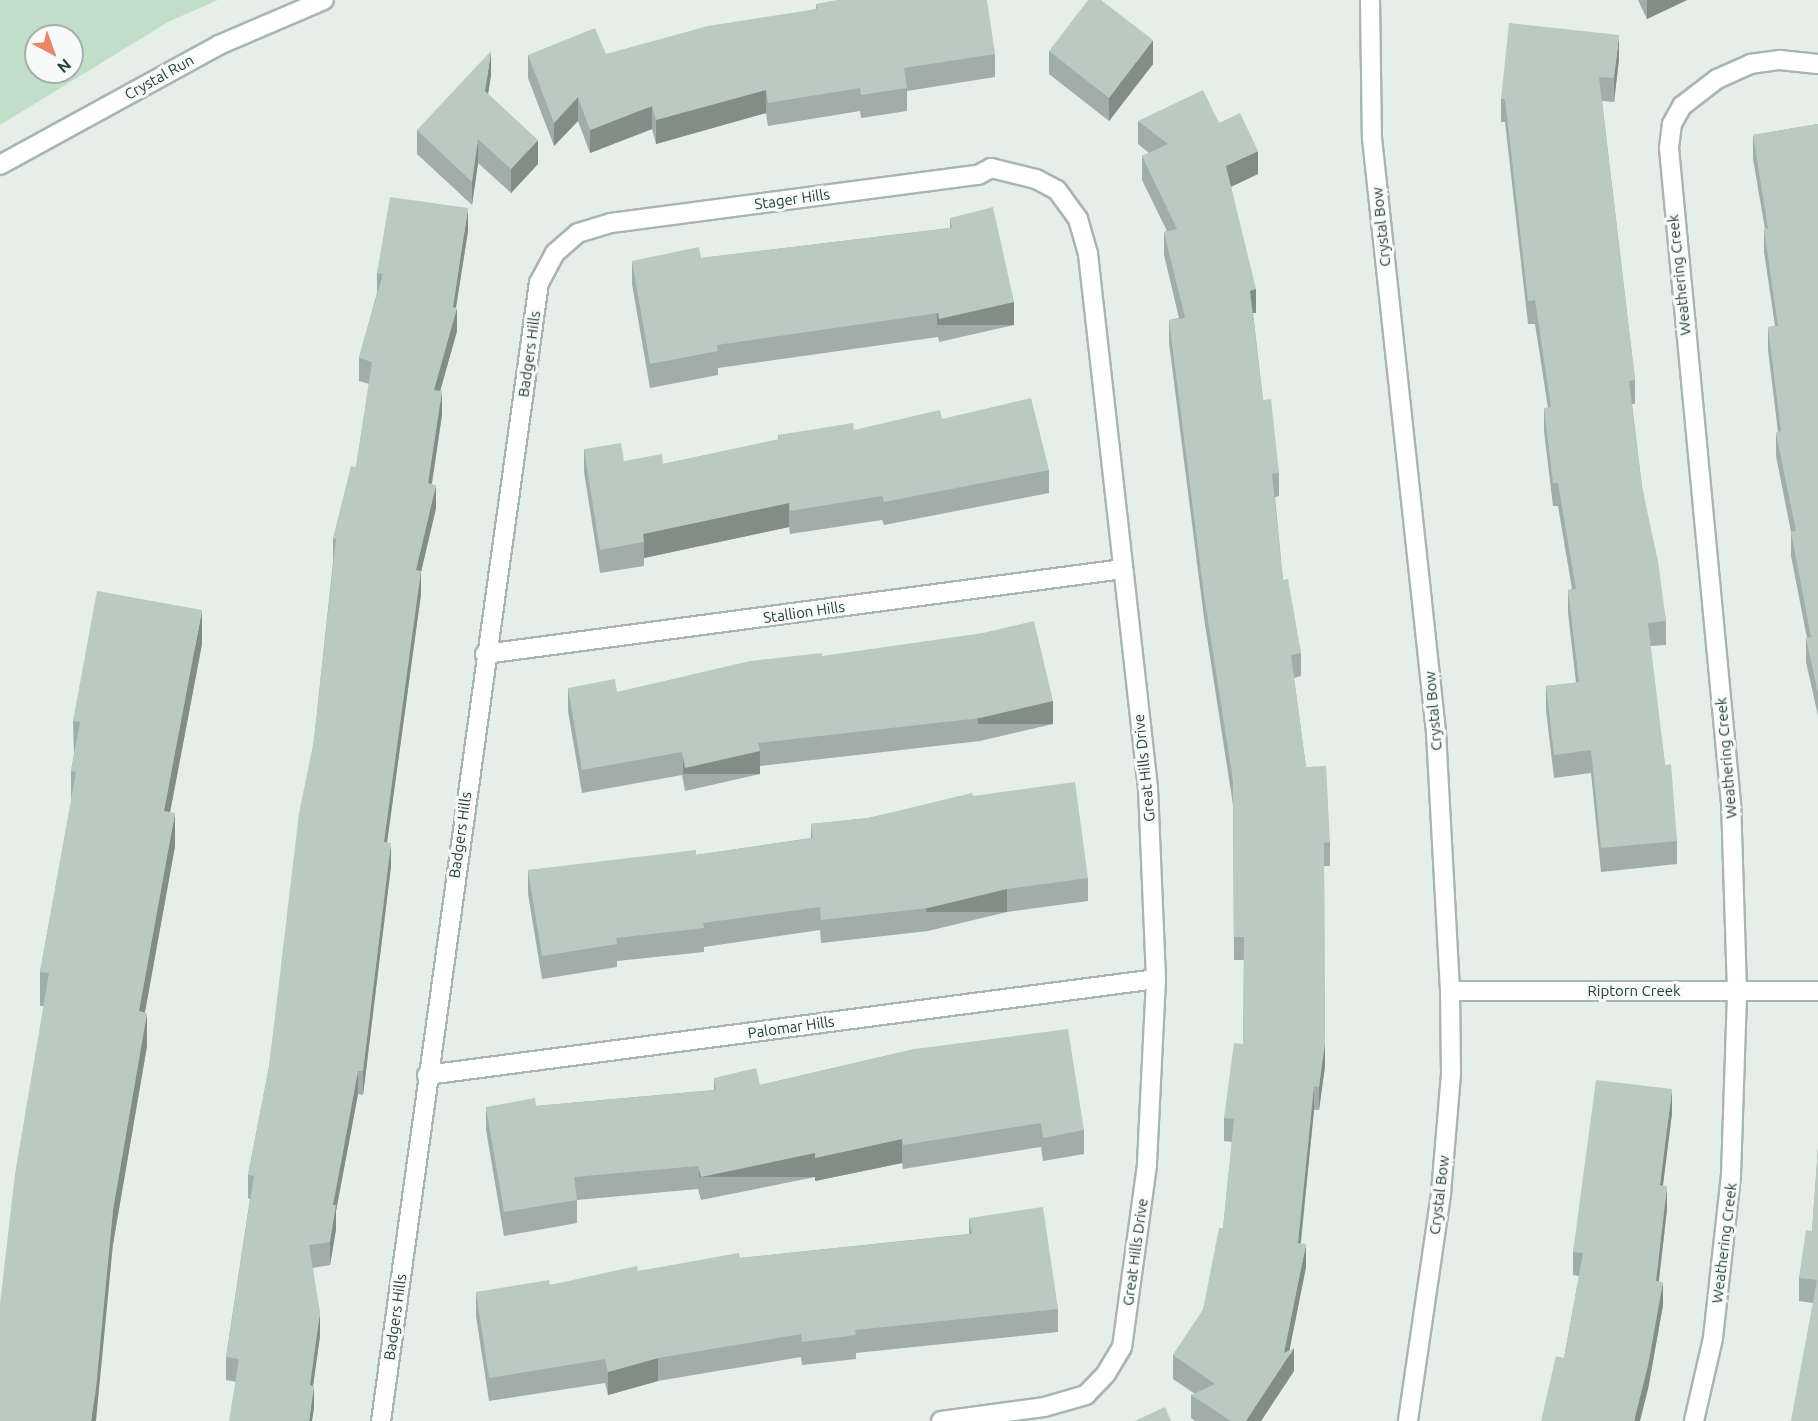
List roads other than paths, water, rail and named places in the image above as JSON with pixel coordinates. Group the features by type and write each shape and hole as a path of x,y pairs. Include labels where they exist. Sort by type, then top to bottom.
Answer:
{"street":[{"name":"Crystal Run","path":"0,165 219,45 324,0"},
{"name":"Crystal Bow","path":"1370,0 1372,138 1436,732 1450,991 1451,1074 1441,1194 1408,1421"},
{"name":"Weathering Creek","path":"1694,1421 1713,1338 1731,1175 1737,991 1731,803 1671,194 1672,124 1688,100 1717,79 1750,64 1780,60 1818,64"},
{"name":"Stager Hills","path":"555,253 578,233 611,223 978,175 991,168 1036,179"},
{"name":"Great Hills Drive","path":"941,1421 1044,1407 1086,1395 1106,1374 1122,1347 1147,1165 1156,979 1148,788 1088,254 1078,219 1057,190 1036,179"},
{"name":"Badgers Hills","path":"381,1421 485,654 540,283 555,253"},
{"name":"Stallion Hills","path":"485,654 1123,569"},
{"name":"Palomar Hills","path":"427,1075 1156,979"},
{"name":"Riptorn Creek","path":"1450,991 1818,992"}]}
